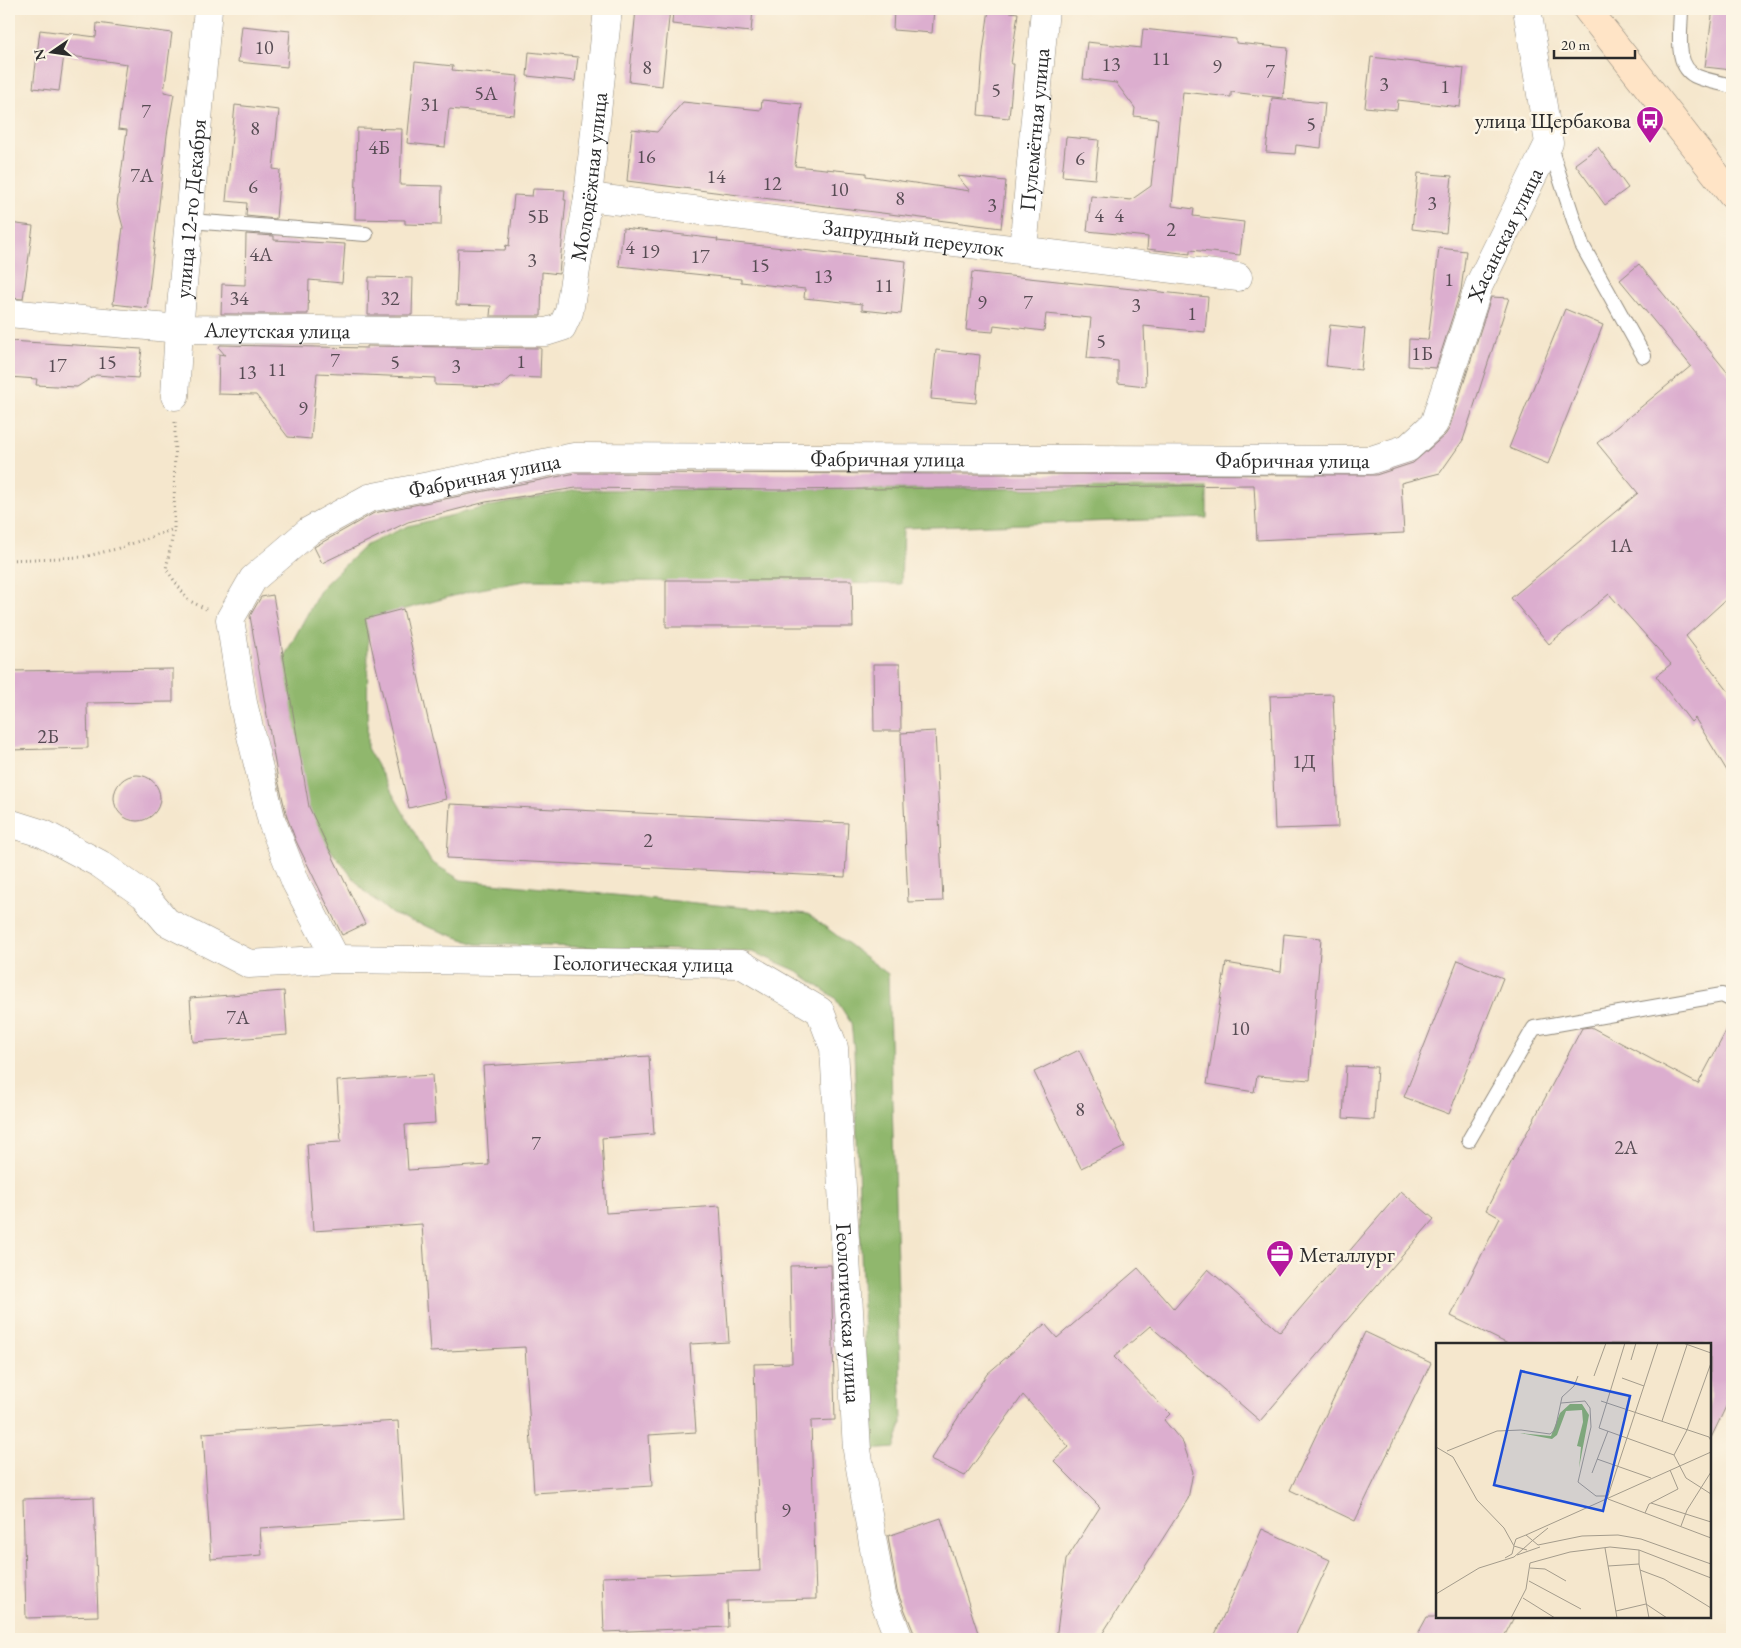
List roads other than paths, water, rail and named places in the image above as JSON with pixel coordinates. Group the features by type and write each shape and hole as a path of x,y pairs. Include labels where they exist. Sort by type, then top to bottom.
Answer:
{"street":[{"name":"улица 12-го Декабря","path":"175,396 179,329 208,9"},
{"name":"Молодёжная улица","path":"546,332 562,328 569,312 588,198 608,9"},
{"name":"Пулемётная улица","path":"1023,250 1045,9"},
{"name":"Хасанская улица","path":"1408,448 1434,424 1479,285 1548,143 1527,9"},
{"path":"1587,9 1732,195"},
{"name":"Запрудный переулок","path":"588,198 1238,277"},
{"name":"Алеутская улица","path":"9,313 179,329 546,332"},
{"name":"Фабричная улица","path":"336,959 296,883 272,822 243,703 230,619 253,579 308,531 369,498 574,457 1371,460 1408,448"},
{"name":"Геологическая улица","path":"9,823 44,834 100,864 144,895 167,922 249,964 336,959 741,964 820,1011 834,1048 857,1450 882,1595 898,1639"}],"lane":[{"path":"1681,9 1681,57 1687,69 1696,76 1732,86"},
{"path":"1548,143 1582,245 1644,356"},
{"path":"189,221 366,234"},
{"path":"1469,1140 1534,1028 1722,995 1732,1000"}],"place":[{"name":"улица Щербакова","path":"1650,144"},
{"name":"Металлург","path":"1280,1278"}]}
